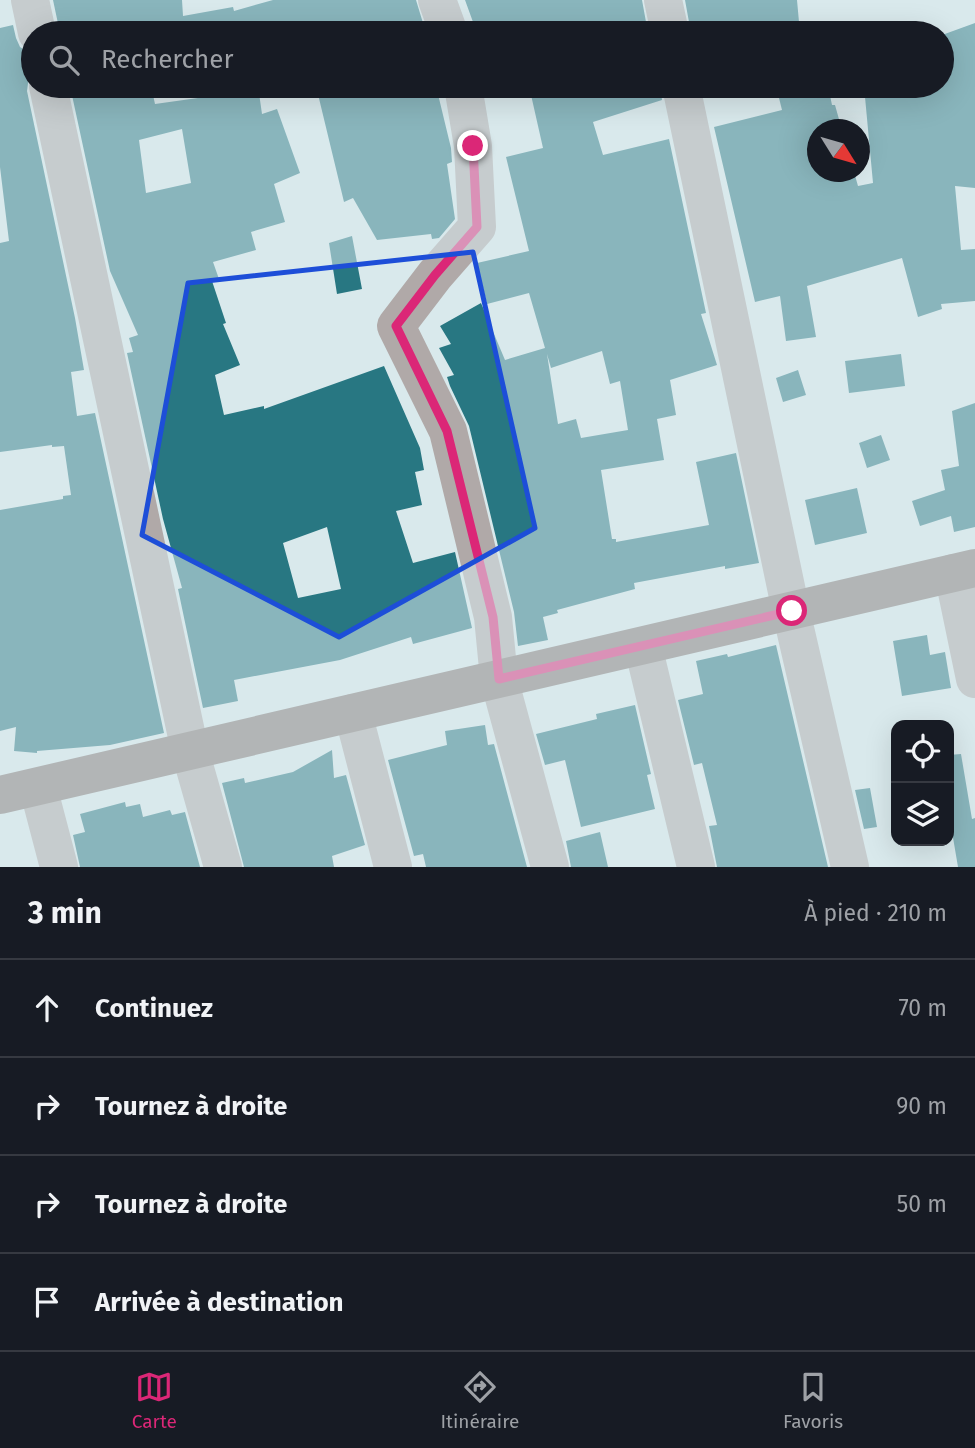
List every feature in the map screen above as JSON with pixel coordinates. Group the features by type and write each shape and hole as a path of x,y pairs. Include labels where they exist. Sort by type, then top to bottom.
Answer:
{"main road":[{"path":"0,795 964,571"}],"street":[{"path":"30,0 34,21"},
{"path":"437,0 445,21"},
{"path":"663,0 667,21"},
{"path":"51,98 190,751 223,867"},
{"path":"465,98 473,146 477,227 435,275 396,326 447,431 493,617 499,679 550,867"},
{"path":"684,98 792,611 850,867"},
{"path":"964,571 975,679"},
{"path":"643,646 695,867"},
{"path":"353,713 393,867"},
{"path":"38,786 60,867"}],"highlighted area":[{"path":"473,252 535,528 339,637 142,535 188,283"}],"building":[{"path":"53,0 182,0 183,16 233,7 234,11 273,0 416,0 422,21 57,21"},
{"path":"465,0 642,0 646,21 473,21"},
{"path":"685,0 797,0 799,21 689,21"},
{"path":"975,23 975,188 955,186 961,250 975,249 975,301 941,304 942,309 918,317 902,258 807,286 816,337 786,341 780,296 755,302 714,127 782,110 779,98 831,98 839,119 807,119 807,182 857,182 858,186 873,183 870,119 867,119 865,98 954,98 954,31"},
{"path":"13,25 21,48 21,98 28,98 84,370 71,372 77,416 95,413 164,733 110,745 37,753 14,751 16,727 0,731 0,510 63,499 63,496 71,495 64,446 52,445 0,452 0,243 9,241 0,167 0,28"},
{"path":"73,98 154,98 155,104 198,98 260,98 262,114 277,109 300,173 274,184 285,222 251,232 256,250 213,262 219,279 212,281 226,323 223,324 240,365 215,375 224,415 264,406 264,409 384,366 420,448 424,470 415,472 422,505 396,511 413,563 455,552 472,628 413,644 411,637 340,660 234,680 238,701 203,708 178,589 182,588 163,519 127,353 133,352 129,338 138,335 110,271","holes":["182,129 191,183 146,193 139,140","327,527 341,589 298,598 283,543"]},
{"path":"319,98 439,98 451,148 452,162 447,164 455,219 439,238 432,239 431,234 377,240 353,198 344,202"},
{"path":"532,98 662,98 593,122 603,155 669,139 706,313 701,314 717,365 670,380 676,415 657,419 664,460 601,470 612,539 616,539 616,542 709,525 696,462 736,453 759,563 725,569 725,566 634,583 635,589 557,610 558,613 543,617 548,640 518,646 514,612 469,426 447,377 454,375 439,348 451,344 440,326 481,303 505,360 545,348 529,293 487,304 477,263 529,251 506,157 543,148","holes":["602,351 610,384 620,381 628,430 581,438 576,419 558,424 547,354 551,368"]},
{"path":"352,236 362,289 337,294 329,243"},
{"path":"901,354 905,386 849,393 845,361"},
{"path":"798,370 806,395 783,402 776,378"},
{"path":"975,403 975,527 954,532 951,516 920,526 912,501 945,490 941,470 959,466 952,411"},
{"path":"881,435 890,460 867,468 859,443"},
{"path":"857,488 867,533 815,545 805,500"},
{"path":"927,635 930,655 945,652 951,688 902,696 893,641"},
{"path":"776,645 828,867 717,867 709,826 717,825 702,763 694,765 678,700 703,694 696,661 727,654 728,657"},
{"path":"635,705 651,774 647,775 655,809 581,827 565,760 545,765 536,734 597,719 596,714"},
{"path":"485,725 488,745 494,744 527,867 426,867 423,854 414,856 388,760 447,745 445,731"},
{"path":"332,750 334,778 346,775 365,845 332,856 334,867 244,867 222,783 244,778 245,783 293,772"},
{"path":"961,754 972,819 975,818 975,867 958,867 954,843 954,755"},
{"path":"870,788 877,827 864,829 855,790"},
{"path":"125,802 126,807 140,804 143,817 170,810 172,815 185,812 200,867 80,867 73,835 85,832 80,814"},
{"path":"600,832 608,867 571,867 566,841"}],"route":[{"path":"473,146 477,227 435,275 396,326 447,431 493,617 499,679 792,611"}]}
